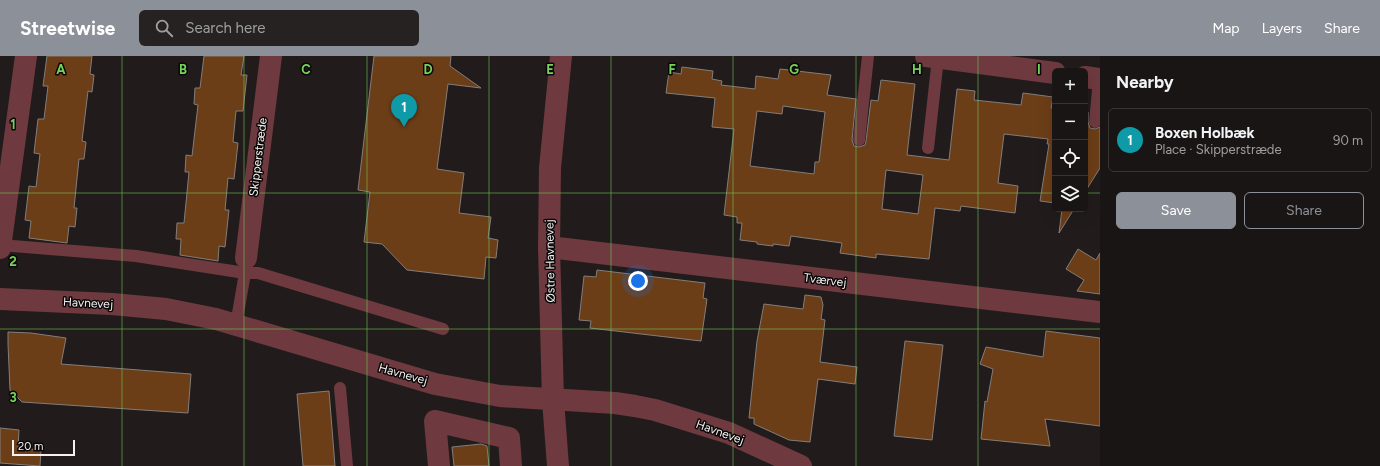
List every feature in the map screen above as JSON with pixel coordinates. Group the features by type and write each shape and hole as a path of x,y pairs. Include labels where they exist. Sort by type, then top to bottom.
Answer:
{"street":[{"path":"0,246 26,56"},
{"name":"Skipperstræde","path":"245,265 271,56"},
{"name":"Østre Havnevej","path":"558,466 553,400 549,247 550,168 561,56"},
{"path":"932,57 1052,73"},
{"name":"Tværvej","path":"549,247 1100,312"},
{"name":"Havnevej","path":"0,299 112,304 166,309 216,319 435,384 500,396 615,403 655,410 729,433 801,466"},
{"path":"439,466 435,421 509,438 511,466"}],"lane":[{"path":"859,140 868,56"},
{"path":"928,148 932,57"},
{"path":"1094,122 1095,78"},
{"path":"0,246 245,265 258,273 443,329"},
{"path":"236,325 245,265"},
{"path":"340,388 347,466"}],"building":[{"path":"47,56 92,56 90,74 94,75 92,92 88,91 82,141 86,142 84,159 79,159 74,208 77,208 75,227 69,226 67,243 29,238 31,221 25,220 29,186 36,187 40,154 34,153 38,119 44,119 48,86 43,86"},
{"path":"204,56 244,56 241,75 247,75 243,111 236,111 233,142 238,143 234,179 228,178 225,210 229,210 225,247 219,246 218,261 180,255 181,239 176,239 177,223 184,223 189,172 185,172 186,155 192,156 198,105 194,104 195,88 200,88"},
{"path":"374,56 451,56 450,66 481,88 448,84 437,169 464,173 459,213 491,217 488,238 498,240 496,258 486,257 484,279 407,270 382,244 364,242 370,192 358,190"},
{"path":"682,67 713,71 712,79 722,81 721,85 755,89 756,76 778,79 780,69 831,75 827,95 856,99 852,140 854,146 859,147 865,145 871,100 878,101 881,80 915,84 907,155 949,160 957,89 975,91 974,100 1021,105 1023,93 1052,97 1052,203 1040,201 1049,144 1047,144 1048,139 1004,134 998,183 1018,186 1015,213 961,206 960,211 935,208 929,259 876,254 876,258 840,253 842,243 791,236 789,246 773,244 773,246 740,240 742,223 737,223 737,217 724,215 734,129 712,127 715,98 666,93 669,72 681,74","holes":["783,106 825,112 819,162 815,162 814,174 750,166 757,111 782,114","886,170 923,175 918,214 882,209"]},
{"path":"1088,122 1090,128 1095,129 1100,127 1100,168 1088,187"},
{"path":"1062,212 1072,212 1059,233"},
{"path":"1078,249 1096,260 1100,253 1100,294 1077,291 1084,280 1066,269"},
{"path":"597,270 705,283 703,298 707,299 701,341 590,328 591,321 579,320 584,276 596,277"},
{"path":"805,295 821,297 823,305 821,319 825,320 820,362 857,367 855,384 818,379 810,442 789,440 754,424 754,418 749,418 757,341 764,304 803,309"},
{"path":"1046,331 1100,338 1100,426 1045,419 1050,446 981,439 985,401 987,402 993,369 980,364 986,347 1043,357"},
{"path":"8,332 31,333 66,338 61,364 191,374 188,413 22,402 10,390"},
{"path":"905,341 943,345 932,440 894,436"},
{"path":"329,391 335,466 303,466 297,394"},
{"path":"0,428 19,430 18,448 41,450 40,466 0,463"},
{"path":"481,444 487,446 489,466 454,466 452,447"}],"place":[{"name":"Boxen Holbæk","path":"404,127"}]}
